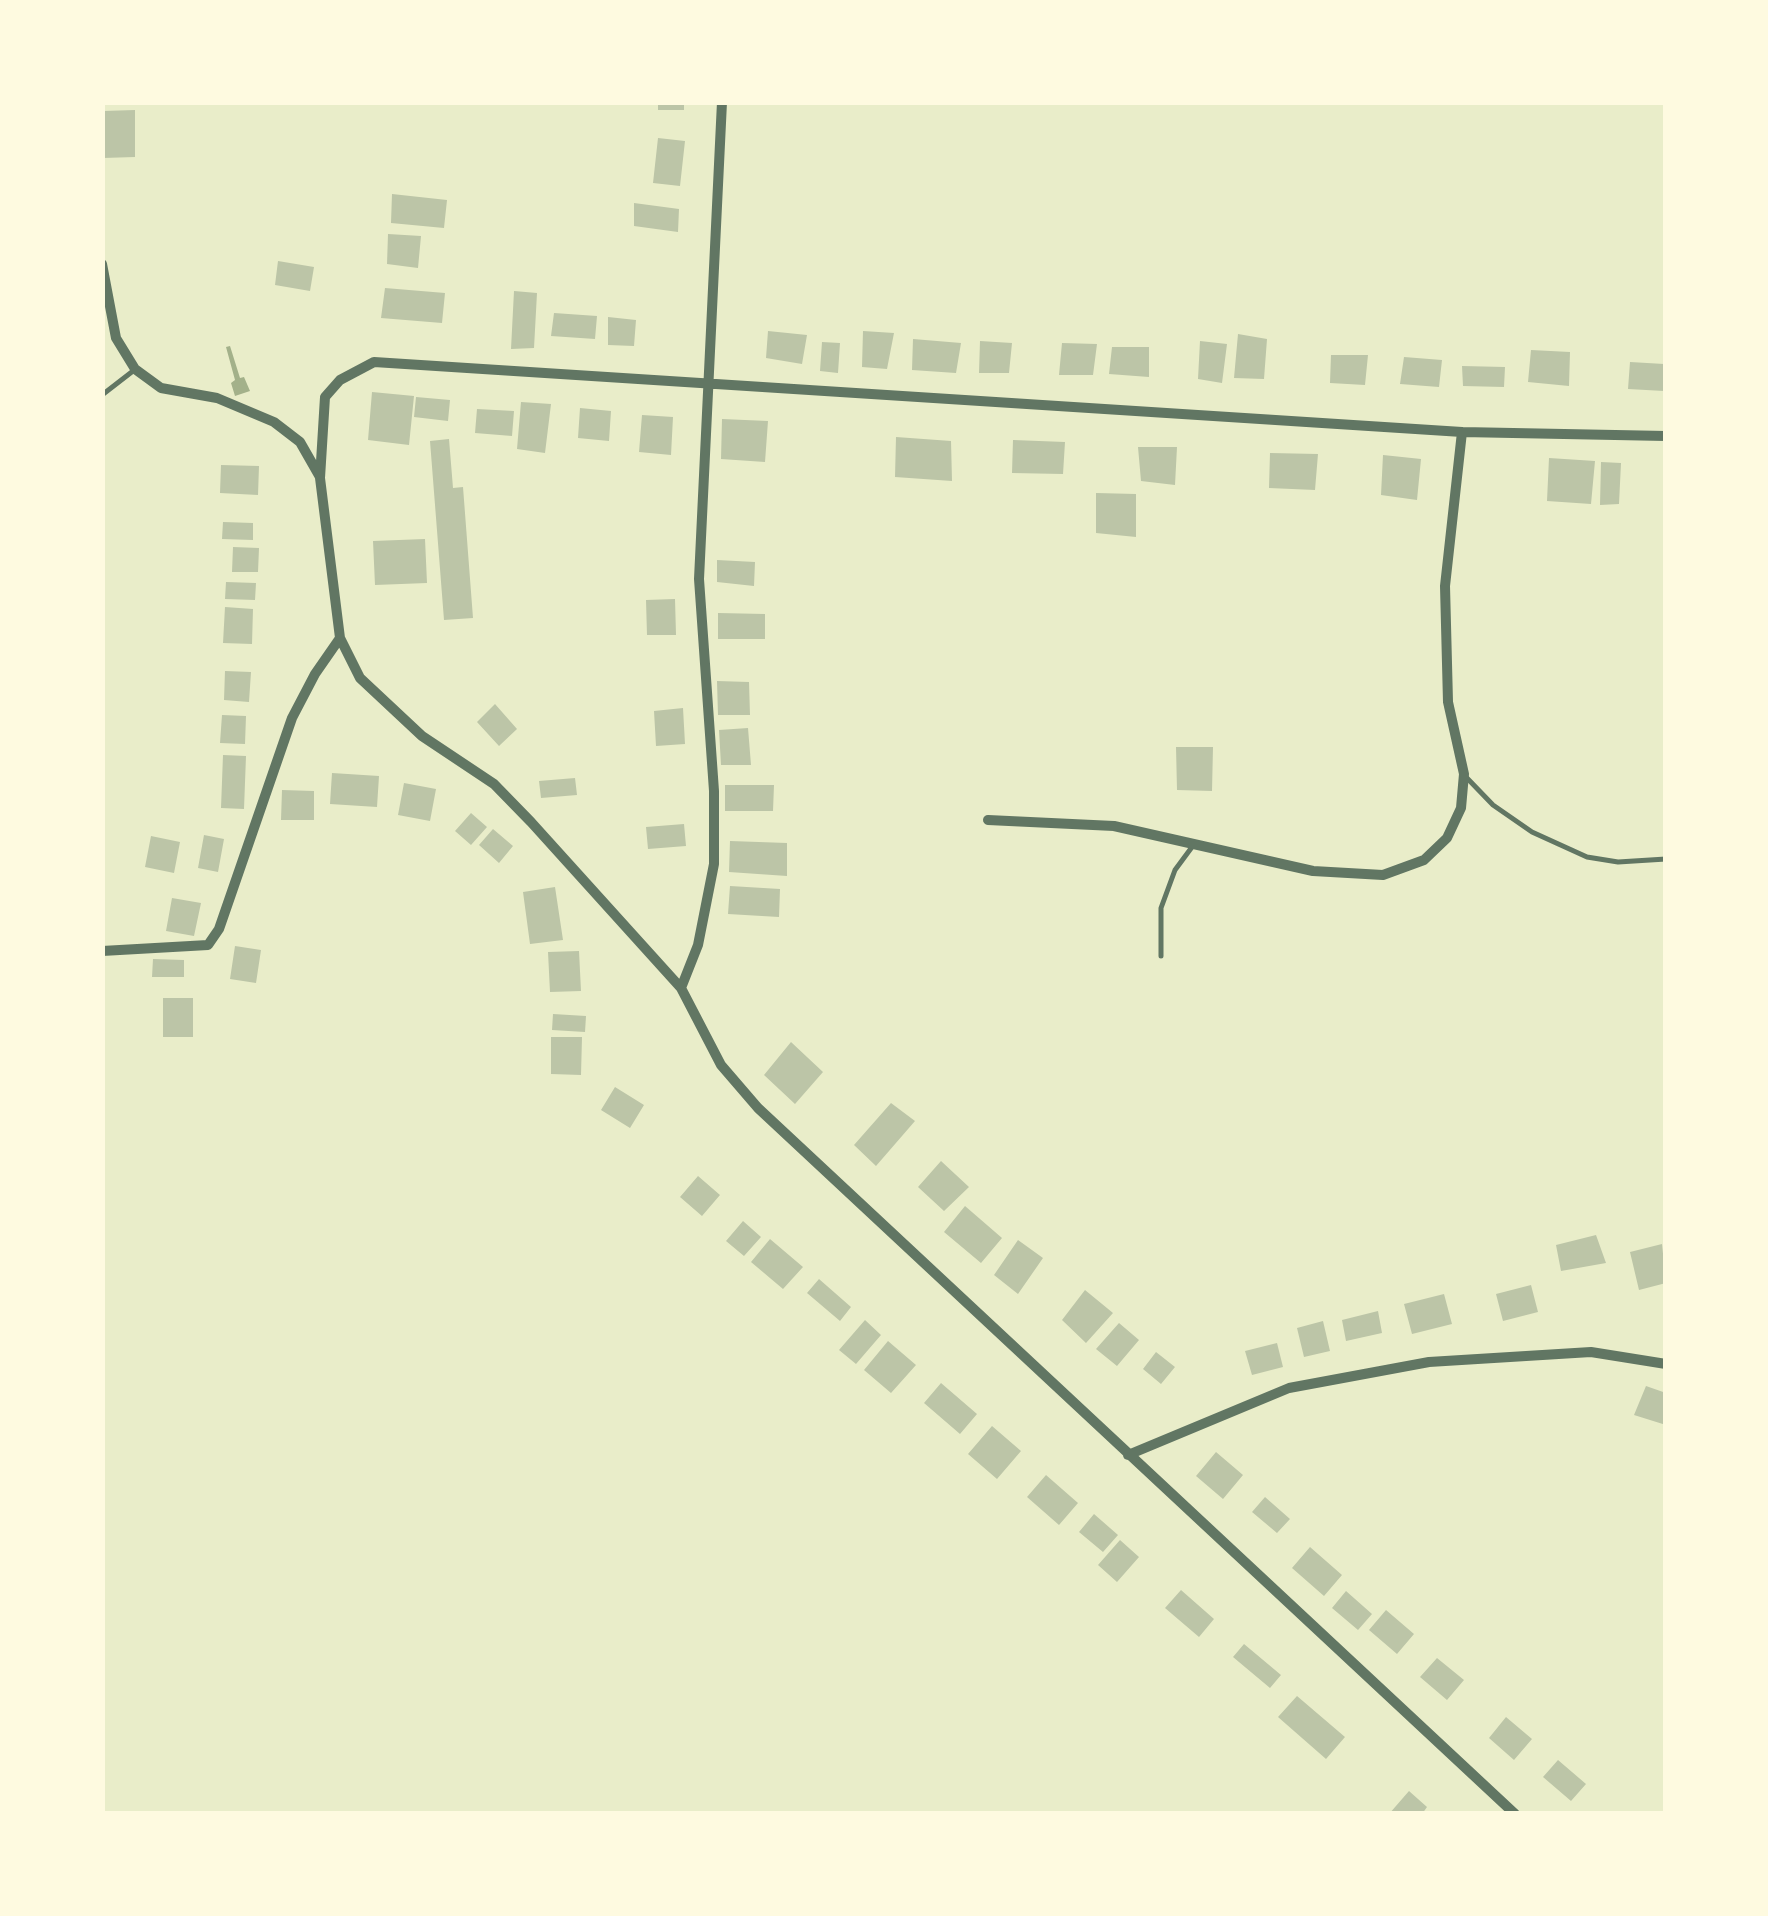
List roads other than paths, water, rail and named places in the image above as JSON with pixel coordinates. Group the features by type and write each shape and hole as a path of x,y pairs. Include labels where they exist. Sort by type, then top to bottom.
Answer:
{"street":[{"path":"681,988 698,945 714,864 714,790 699,579 722,102"},
{"path":"102,264 116,338 135,369 161,388 217,398 274,422 300,442 320,478"},
{"path":"1515,1814 758,1108 722,1065 681,988 494,784 422,736 360,678 340,638 320,478 325,396 340,380 374,362 1462,432 1666,436"},
{"path":"988,820 1114,826 1312,871 1382,875 1424,860 1447,838 1462,808 1464,774 1448,702 1446,586 1462,432"},
{"path":"102,951 208,945 219,929 292,718 340,638"},
{"path":"1128,1455 1289,1388 1429,1362 1592,1352 1666,1364"}],"lane":[{"path":"102,395 135,369"},
{"path":"1464,774 1493,805 1532,832 1587,857 1618,862 1666,859"},
{"path":"1161,956 1161,908 1175,870 1194,842"}]}
